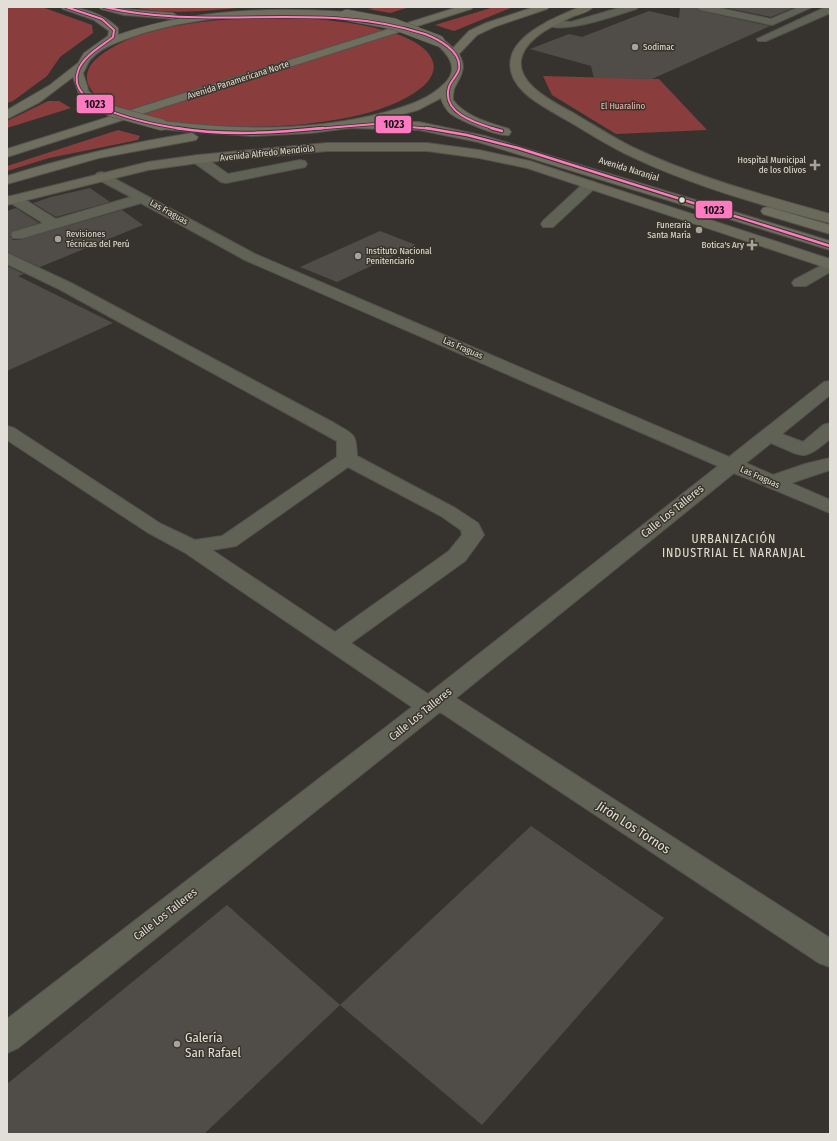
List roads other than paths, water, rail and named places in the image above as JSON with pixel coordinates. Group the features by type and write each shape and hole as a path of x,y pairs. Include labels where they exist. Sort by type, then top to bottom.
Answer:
{"highway":[{"path":"7,115 31,103 50,90 90,55 114,37 114,30 108,24 91,15 66,7"},
{"path":"79,66 76,76 78,85 84,95 96,104 113,112 162,125 223,132 278,132 349,124 382,117 410,108 433,98 448,87 457,76 459,64 454,53 439,41 422,32 349,11 168,16 124,12 104,7"},
{"name":"Avenida Panamericana Norte","path":"165,91 436,7"},
{"name":"Avenida Panamericana Norte","path":"7,153 468,7"},
{"path":"454,53 473,33 490,25 544,7"},
{"path":"528,12 554,7"},
{"path":"106,44 130,34 159,25 228,14"},
{"name":"Avenida Naranjal","path":"448,87 447,100 455,111 476,122 500,131 614,164"},
{"path":"90,114 128,103"},
{"name":"Avenida Naranjal","path":"349,124 419,126 481,139 830,246"},
{"path":"7,180 52,166 106,152 223,132"},
{"name":"Avenida Naranjal","path":"667,180 827,224"}],"main road":[{"path":"550,23 588,7"},
{"name":"Avenida Naranjal","path":"550,23 534,35 521,49 517,58 516,67 526,87 540,98 605,137 637,154 698,178 827,224"},
{"name":"Avenida Alfredo Mendiola","path":"11,200 102,176 148,166 198,159 327,147 380,146 452,150 530,165 590,185"},
{"path":"590,185 830,265"}],"street":[{"path":"550,23 571,25 633,7"},
{"path":"701,7 772,22 807,7"},
{"path":"762,39 830,9"},
{"path":"198,159 226,179 300,164"},
{"name":"Las Fraguas","path":"102,176 250,257 830,507"},
{"path":"548,224 590,185"},
{"path":"18,235 143,198"},
{"path":"11,200 54,224"},
{"path":"7,258 64,286 327,426 347,439 347,459"},
{"path":"800,283 830,265"},
{"name":"Calle Los Talleres","path":"7,1038 434,703 830,386"},
{"path":"805,450 830,429"},
{"name":"Jirón Los Tornos","path":"7,432 154,528 192,547 334,644 434,703 830,954"},
{"path":"769,435 805,450 830,463"},
{"path":"192,547 228,541 347,459"},
{"path":"334,644 456,556 474,535 471,527 448,512 347,459"},
{"path":"774,482 830,463"}],"place":[{"name":"Sodimac","path":"635,47"},
{"name":"Hospìtal Municipal de los Olivos","path":"815,165"},
{"name":"Funeraria Santa María","path":"699,230"},
{"name":"Revisiones Técnicas del Perú","path":"58,239"},
{"name":"Botica's Ary","path":"752,245"},
{"name":"Instituto Nacional Penitenciario","path":"358,256"},
{"name":"Galería San Rafael","path":"177,1044"}],"district":[{"name":"URBANIZACIÓN INDUSTRIAL EL NARANJAL","path":"734,546"}],"park label":[{"name":"El Huaralino","path":"623,106"}]}
